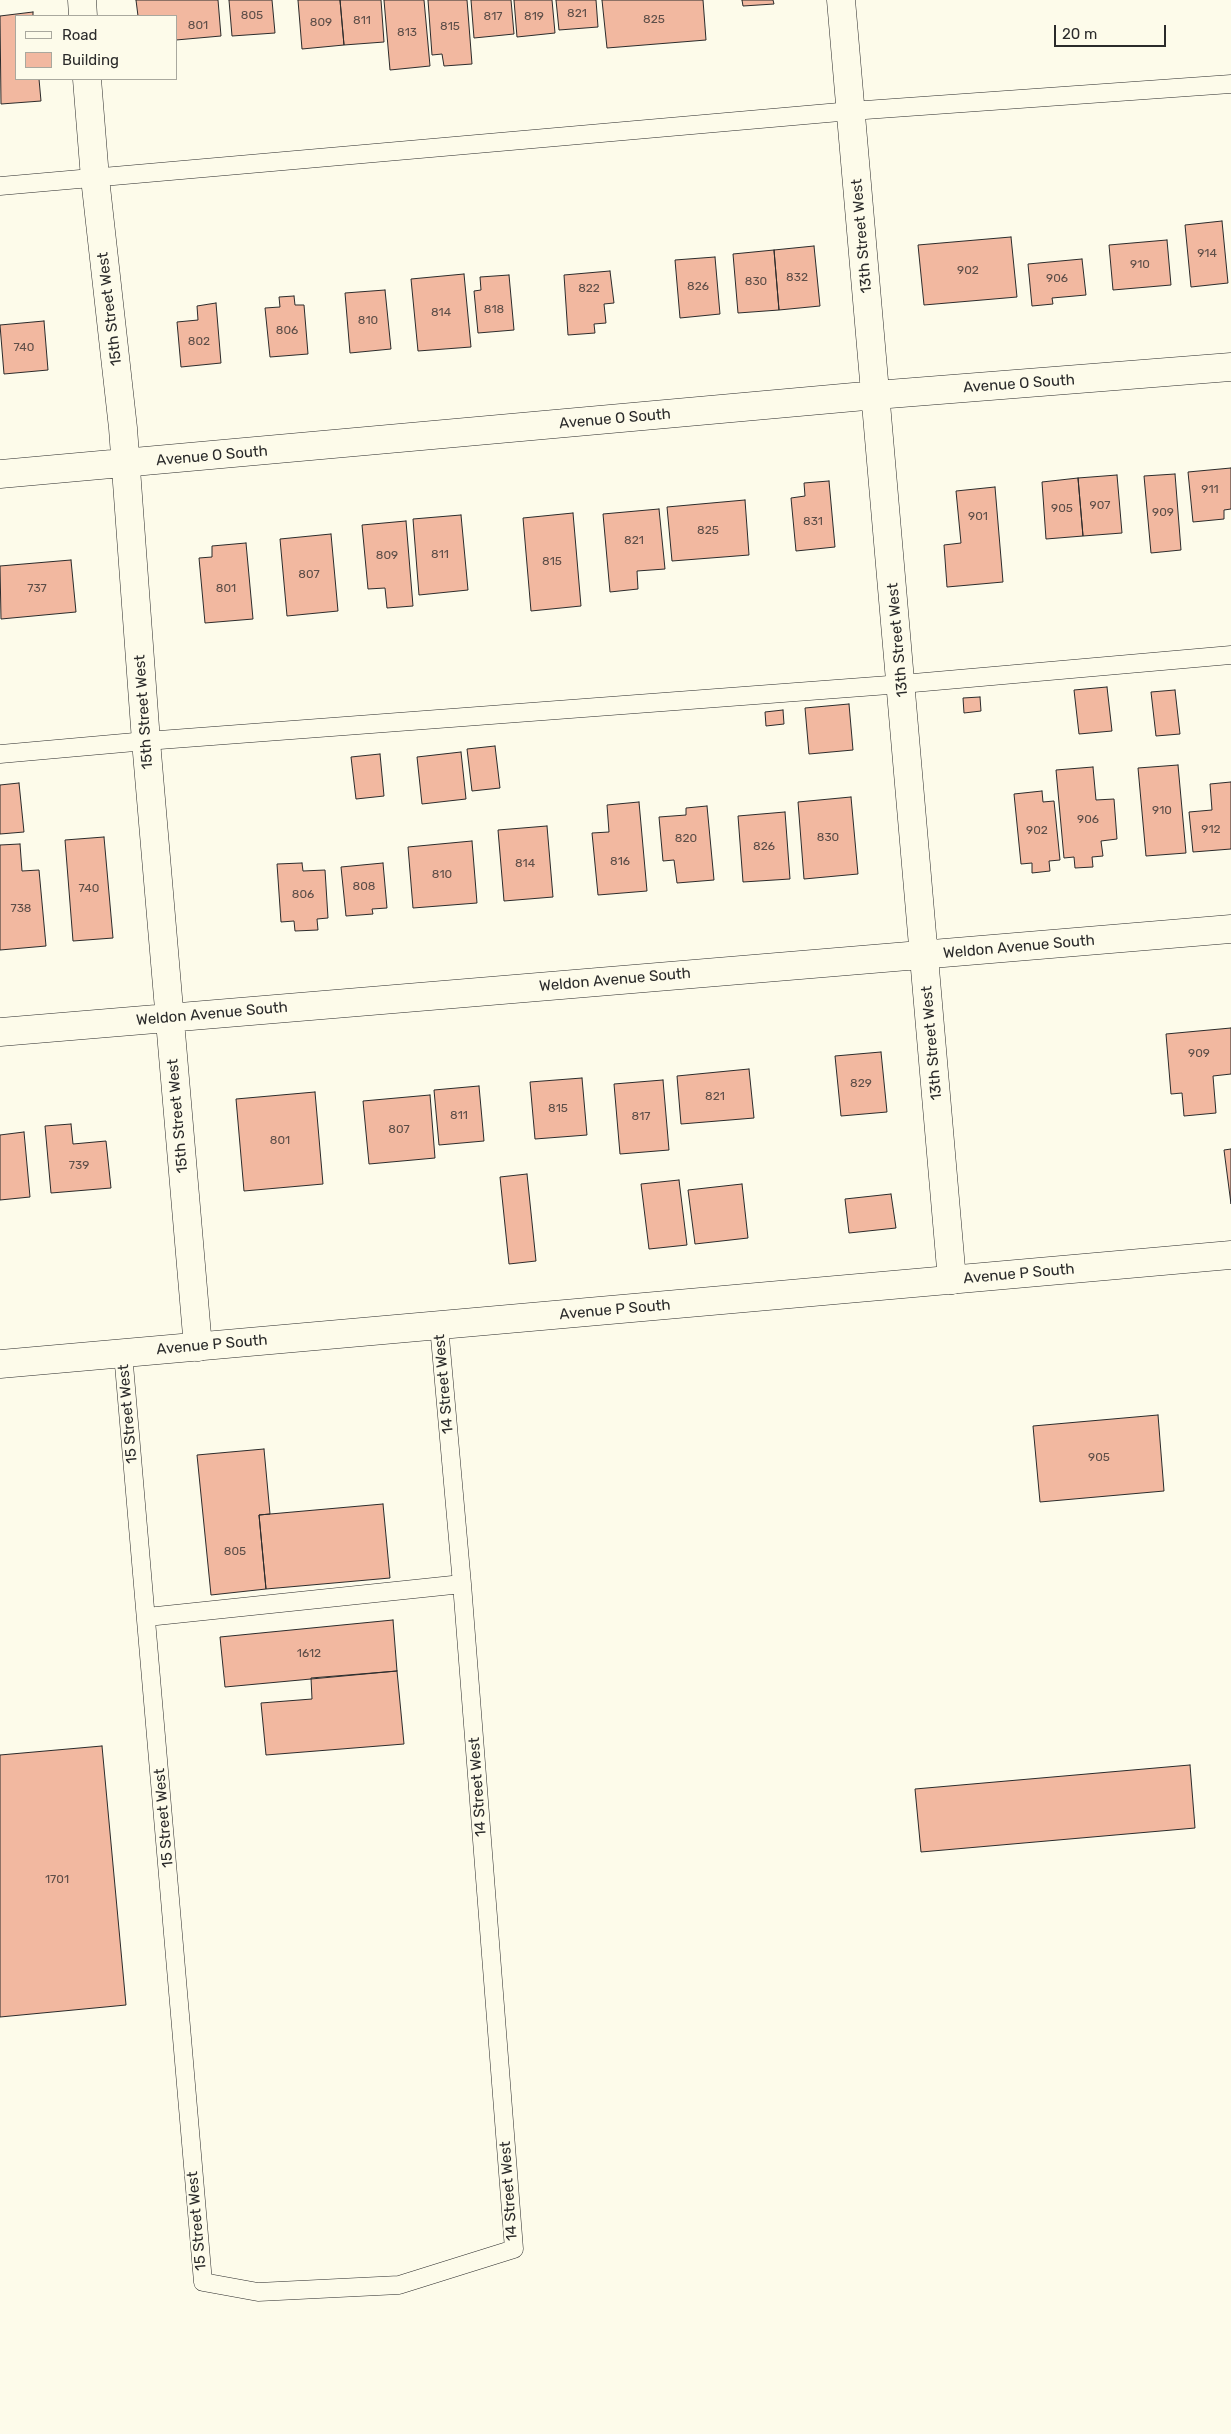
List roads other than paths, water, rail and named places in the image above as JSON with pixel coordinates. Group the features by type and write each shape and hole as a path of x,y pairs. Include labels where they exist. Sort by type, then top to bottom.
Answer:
{"street":[{"path":"82,0 83,15"},
{"name":"13th Street West","path":"841,0 902,684 952,1280"},
{"name":"15th Street West","path":"87,80 94,178 123,428 146,741 198,1347"},
{"name":"Avenue O South","path":"0,474 876,395 1231,367"},
{"name":"Weldon Avenue South","path":"0,1032 1231,929"},
{"name":"Avenue P South","path":"0,1364 1231,1256"}],"lane":[{"path":"0,186 851,111 1231,84"},
{"path":"0,754 146,741 902,684 1231,655"},
{"name":"14 Street West","path":"203,2282 258,2292 400,2285 514,2249 462,1584 439,1326"},
{"name":"15 Street West","path":"123,1353 203,2282"},
{"path":"147,1617 462,1584"}]}
